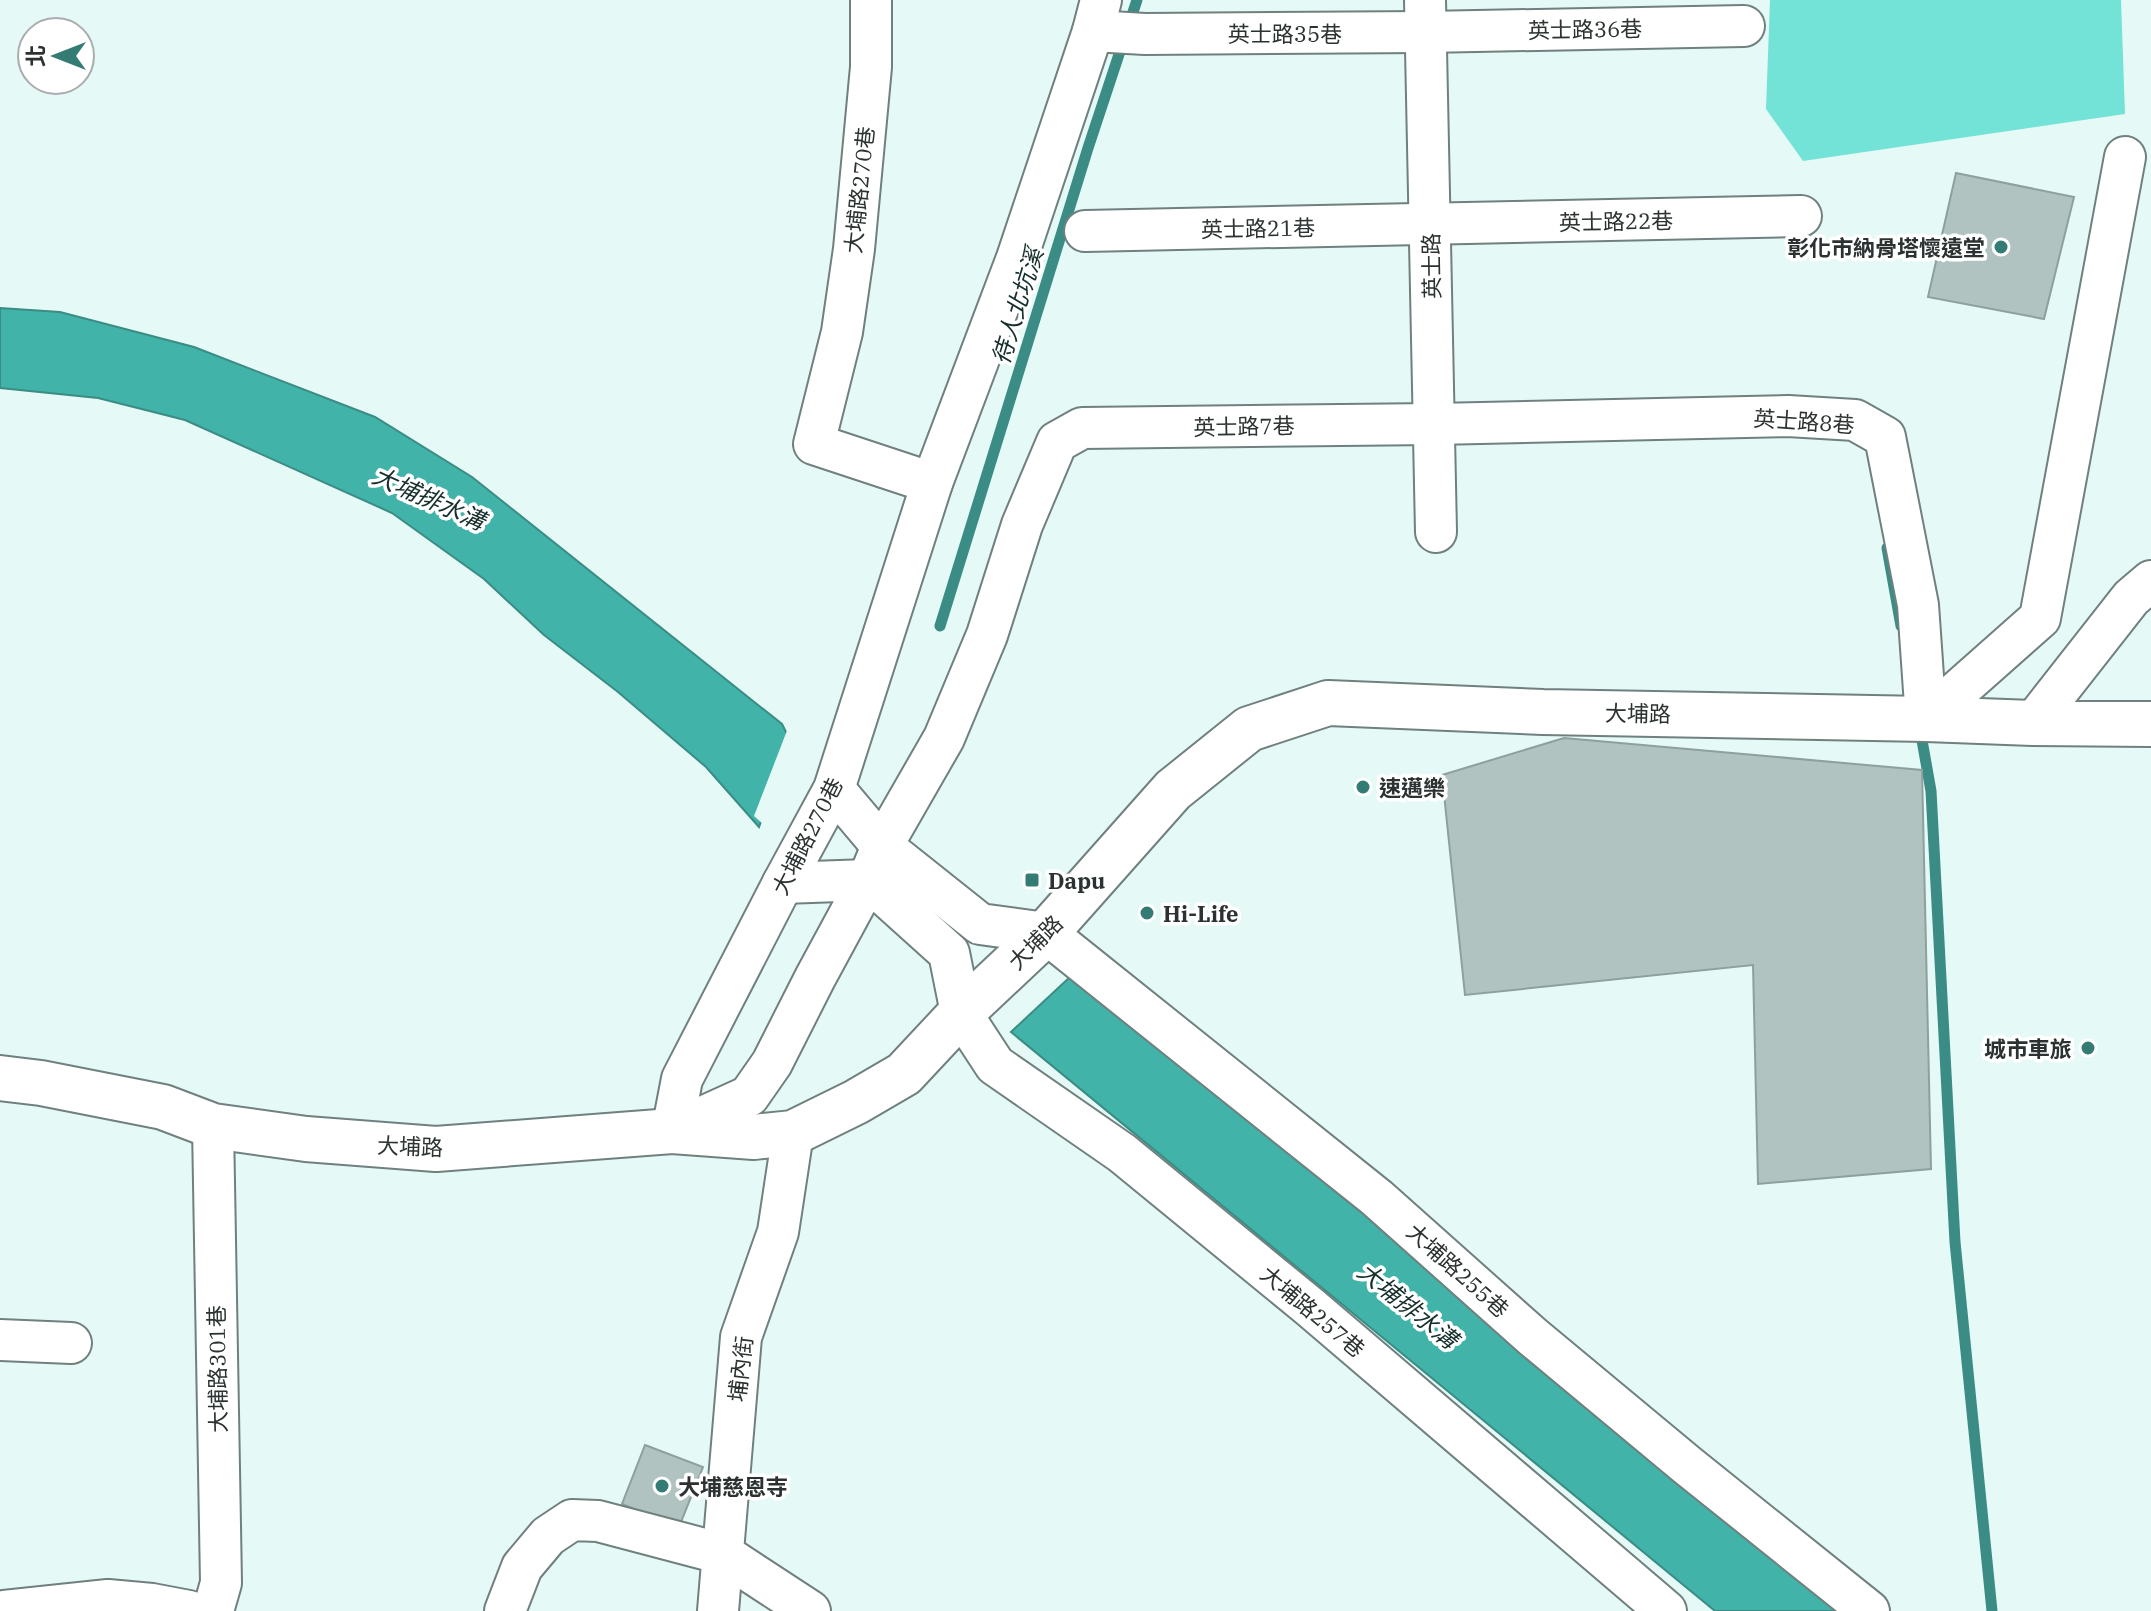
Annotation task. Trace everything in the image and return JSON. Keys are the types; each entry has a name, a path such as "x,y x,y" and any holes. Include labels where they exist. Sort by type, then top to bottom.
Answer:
{"main road":[{"name":"大埔路","path":"0,1078 163,1107 213,1126 306,1139 436,1149 672,1131 754,1137 793,1133 904,1074 961,1013 1046,933 1173,790 1249,729 1328,703 1543,712 2151,724"}],"street":[{"name":"大埔路270巷","path":"871,0 871,67 854,249 842,332 814,444 932,483"},
{"name":"大埔路270巷","path":"672,1131 682,1079 834,789 932,483 1017,258 1097,16"},
{"name":"英士路35巷","path":"1097,16 1145,34 1426,16"},
{"name":"英士路36巷","path":"1426,16 1744,26"},
{"name":"英士路","path":"1426,16 1436,532"},
{"path":"1926,719 2040,618 2125,157"},
{"name":"英士路22巷","path":"1430,225 1801,216"},
{"name":"英士路21巷","path":"1085,231 1430,225"},
{"name":"英士路8巷","path":"1435,424 1788,416 1855,420 1885,437 1918,605 1926,719"},
{"name":"英士路7巷","path":"875,863 944,738 987,635 1022,525 1057,442 1082,428 1435,424"},
{"path":"2033,723 2131,598 2151,581"},
{"path":"834,789 875,863 949,953 961,1013"},
{"path":"672,1131 749,1096 772,1063 875,863"},
{"path":"783,883 875,863 980,924 1046,933"},
{"name":"大埔路255巷","path":"1046,933 1377,1198 1533,1337 1869,1611"},
{"name":"大埔路257巷","path":"961,1013 995,1065 1122,1153 1310,1307 1666,1611"},
{"name":"大埔路301巷","path":"213,1126 221,1583 213,1611"},
{"name":"埔內街","path":"718,1611 741,1337 778,1232 793,1133"},
{"path":"0,1340 71,1343"},
{"path":"505,1611 522,1567 548,1536 572,1520 598,1521 723,1554 810,1611"},
{"path":"4,1611 108,1600 189,1611"}],"shaded area":[{"path":"1770,0 2121,0 2125,114 1803,161 1766,109"}],"water":[{"name":"大埔排水溝","path":"0,308 60,312 194,347 375,417 472,477 782,724 793,746 759,827 706,767 618,692 544,635 484,579 392,513 185,420 98,398 0,388"},
{"name":"大埔排水溝","path":"1072,975 1538,1354 1838,1611 1715,1611 1011,1032"}],"pier":[{"path":"788,728 797,747 764,825 754,816"}],"building":[{"name":"彰化市納骨塔懷遠堂","path":"1956,173 2074,197 2044,319 1928,297"},
{"path":"1564,738 1922,770 1931,1169 1758,1184 1753,965 1465,995 1442,775"},
{"name":"大埔慈恩寺","path":"645,1445 703,1467 679,1527 622,1504"}],"waterway":[{"name":"待人北坑溪","path":"940,626 1137,0"},
{"path":"1887,548 1901,626"},
{"path":"1920,729 1931,791 1955,1242 1992,1611"}],"place":[{"name":"彰化市納骨塔懷遠堂","path":"2001,247"},
{"name":"速邁樂","path":"1363,787"},
{"name":"Dapu","path":"1032,880"},
{"name":"Hi-Life","path":"1147,913"},
{"name":"城市車旅","path":"2088,1048"},
{"name":"大埔慈恩寺","path":"662,1486"}]}
